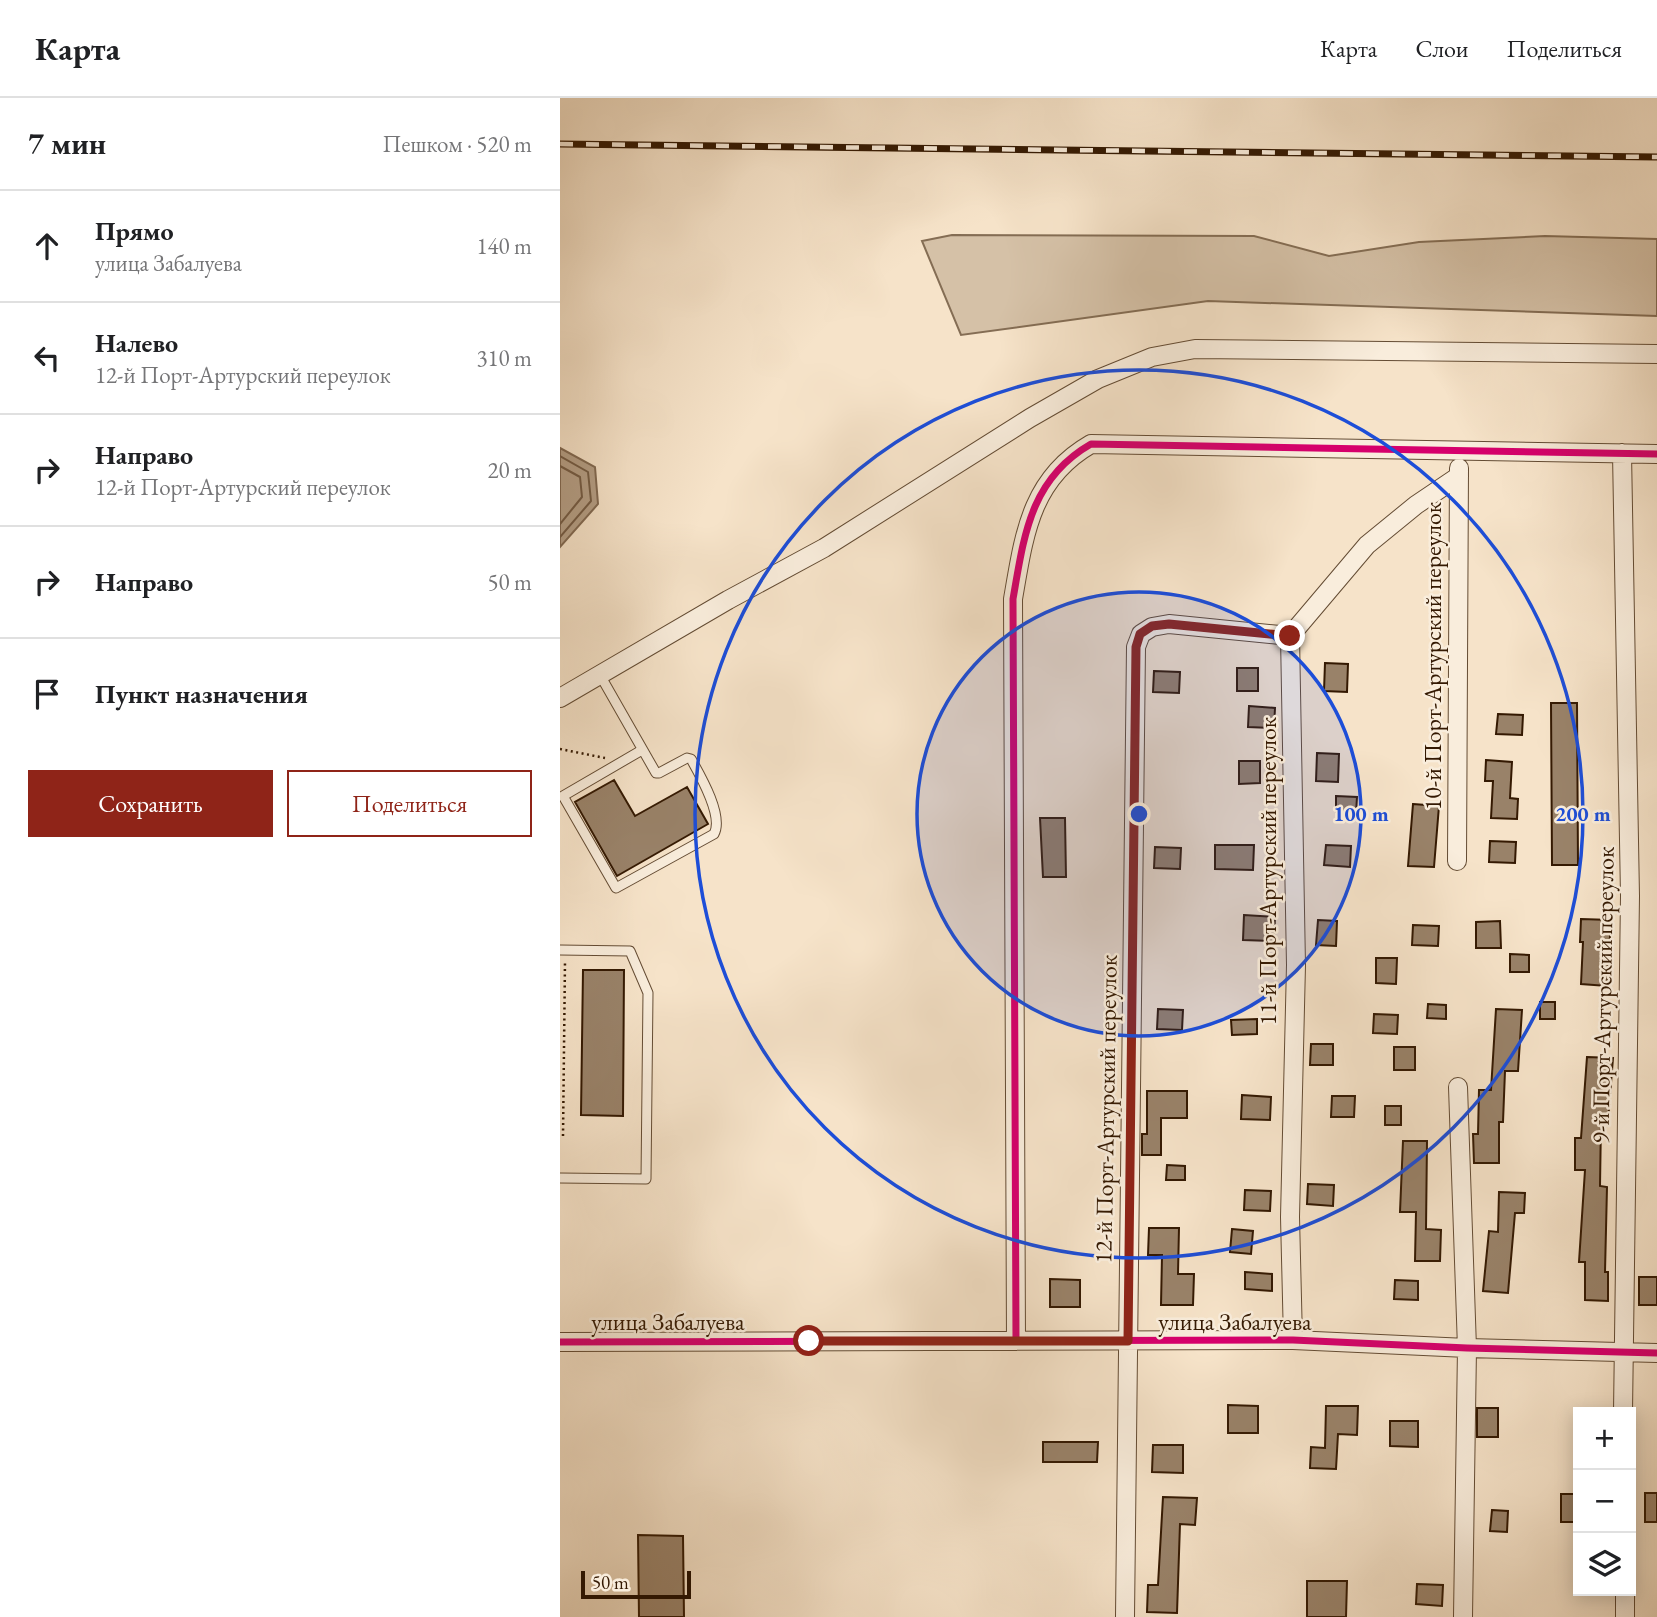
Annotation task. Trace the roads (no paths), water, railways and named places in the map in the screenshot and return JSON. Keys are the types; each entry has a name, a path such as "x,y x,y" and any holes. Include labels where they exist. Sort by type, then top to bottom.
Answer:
{"street":[{"path":"560,698 728,600 824,548 1030,418 1098,379 1152,357 1195,349 1657,354"},
{"path":"1016,1341 1013,599 1024,540 1035,505 1053,475 1070,456 1091,444 1657,454"},
{"name":"10-й Порт-Артурский переулок","path":"1457,861 1459,451"},
{"name":"9-й Порт-Артурский переулок","path":"1622,453 1630,895 1623,1407"},
{"path":"1290,636 1367,545 1416,505 1459,476"},
{"name":"12-й Порт-Артурский переулок","path":"1125,1617 1136,647 1140,634 1152,626 1169,624 1290,636"},
{"name":"11-й Порт-Артурский переулок","path":"1290,636 1296,965 1290,1217 1293,1340"},
{"path":"1458,1087 1466,1348 1463,1617"},
{"name":"улица Забалуева","path":"560,1342 1293,1340 1657,1353"},
{"path":"1625,1596 1625,1617"}],"lane":[{"path":"600,675 657,774 687,758 691,759 709,790 717,831 616,888 563,796 642,750"},
{"path":"560,1178 646,1179 648,993 630,951 562,950"}],"water":[{"path":"560,448 595,467 598,504 560,547"}],"railway":[{"path":"560,144 1657,157"}]}
